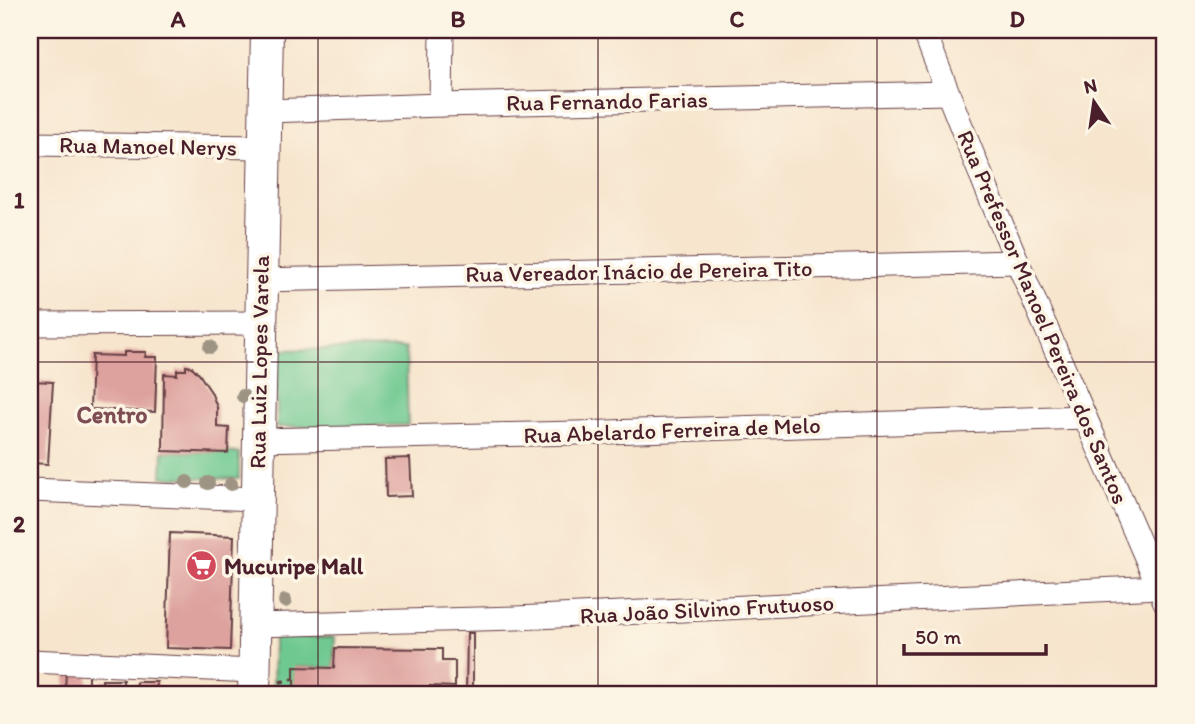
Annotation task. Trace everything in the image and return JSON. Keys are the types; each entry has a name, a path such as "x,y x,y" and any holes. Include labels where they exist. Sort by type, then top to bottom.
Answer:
{"main road":[{"name":"Rua Luiz Lopes Varela","path":"254,682 267,30"}],"street":[{"path":"441,105 442,30"},
{"name":"Rua Prefessor Manoel Pereira dos Santos","path":"924,30 1017,262 1162,595"},
{"name":"Rua Fernando Farias","path":"267,111 947,93"},
{"name":"Rua Manoel Nerys","path":"30,144 265,147"},
{"name":"Rua Vereador Inácio de Pereira Tito","path":"261,280 1017,262"},
{"path":"30,324 260,323"},
{"name":"Rua Abelardo Ferreira de Melo","path":"258,440 576,433 1085,416"},
{"path":"30,490 256,499"},
{"name":"Rua João Silvino Frutuoso","path":"256,625 1162,595"},
{"path":"30,661 254,682"}],"green space":[{"path":"406,348 408,425 277,427 277,350"},
{"path":"163,451 239,453 239,479 162,477"},
{"path":"274,637 335,637 334,668 295,667 294,694 273,694"}],"building":[{"path":"124,352 146,352 145,357 157,357 155,412 90,409 92,355 124,356"},
{"path":"186,366 192,367 199,374 211,392 217,407 217,427 229,428 228,453 163,451 164,374 177,375 177,370 186,370"},
{"path":"30,381 53,382 48,464 30,463"},
{"path":"410,458 412,496 386,497 385,459"},
{"name":"Mucuripe Mall","path":"170,533 234,536 230,650 166,648"},
{"path":"467,633 473,633 473,694 466,694"},
{"path":"335,648 442,649 442,661 455,661 455,687 430,686 430,694 294,694 294,667 334,668"},
{"path":"66,670 88,671 88,694 65,694"},
{"path":"102,680 123,680 123,694 102,694"},
{"path":"137,682 157,682 156,694 137,694"}],"place":[{"name":"Mucuripe Mall","path":"201,566"}],"district":[{"name":"Centro","path":"112,414"}]}
